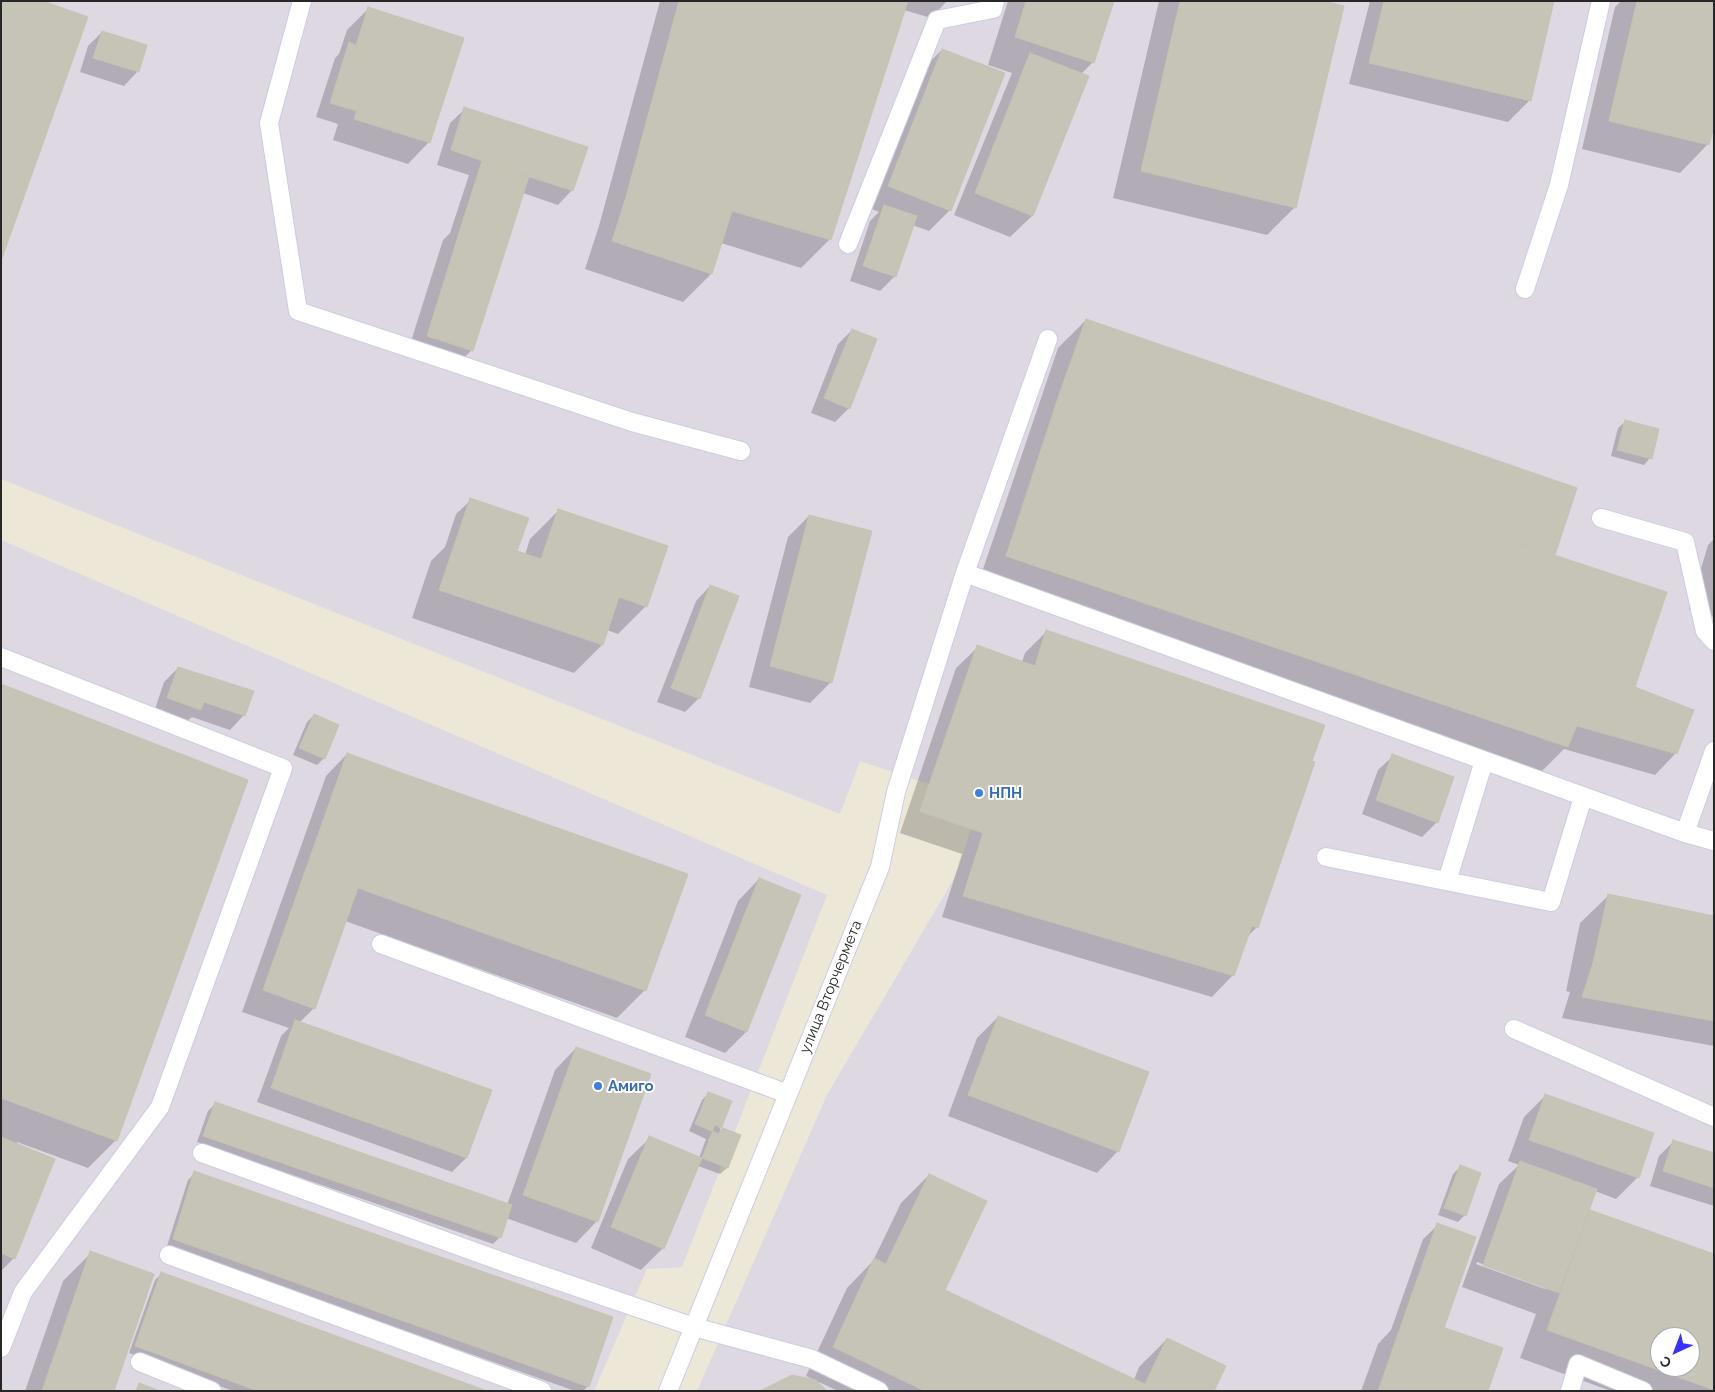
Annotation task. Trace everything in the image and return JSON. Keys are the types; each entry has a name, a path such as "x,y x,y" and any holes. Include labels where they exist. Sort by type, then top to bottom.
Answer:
{"lane":[{"path":"302,1 269,123 298,311 632,422 741,451"},
{"path":"848,244 937,20 993,9 995,1"},
{"path":"1525,289 1559,185 1601,1"},
{"name":"улица Вторчермета","path":"668,1391 880,867 896,792 965,573 1048,339"},
{"path":"1601,518 1685,542 1705,631 1714,641"},
{"path":"965,573 1583,797 1685,833 1714,841"},
{"path":"1,657 283,768 160,1107 23,1292 1,1348"},
{"path":"1685,833 1714,751"},
{"path":"1447,881 1484,761"},
{"path":"1326,857 1551,902 1583,797"},
{"path":"381,944 788,1094"},
{"path":"1514,1029 1714,1117"},
{"path":"202,1153 506,1263 694,1326 812,1358 879,1391"},
{"path":"169,1255 542,1391"},
{"path":"140,1362 212,1391"},
{"path":"1570,1391 1578,1364 1643,1391"}],"shaded area":[{"path":"1,1 1714,1 1714,1391 697,1391 827,1095 956,875 980,801 860,761 840,814 1,479"},
{"path":"1,540 827,895 682,1267 647,1269 594,1391 1,1391"}],"building":[{"path":"1,1 43,1 88,17 1,261"},
{"path":"679,1 908,1 831,240 732,211 712,274 612,241 626,197"},
{"path":"1026,1 1114,1 1094,63 1015,37"},
{"path":"1180,1 1324,1 1344,6 1296,208 1141,171"},
{"path":"1384,1 1461,1 1442,80 1369,63"},
{"path":"1461,1 1554,1 1531,101 1442,80"},
{"path":"1637,1 1714,1 1714,127 1709,145 1609,121"},
{"path":"368,7 464,38 430,143 354,119 372,61 353,55"},
{"path":"102,31 147,45 139,72 93,58"},
{"path":"349,42 356,45 353,55 372,61 357,111 330,103"},
{"path":"942,49 1005,73 951,211 888,186"},
{"path":"1030,53 1089,76 1033,216 975,193"},
{"path":"464,107 523,126 509,170 451,150"},
{"path":"523,126 588,147 573,191 509,170"},
{"path":"482,161 529,176 511,233 464,217"},
{"path":"884,205 917,216 896,277 863,266"},
{"path":"464,217 511,233 473,351 427,336"},
{"path":"1086,319 1577,488 1555,555 1060,392"},
{"path":"852,329 877,339 850,409 824,398"},
{"path":"1060,392 1636,582 1568,747 1006,556"},
{"path":"1625,420 1659,429 1652,459 1617,450"},
{"path":"470,498 529,518 517,551 459,531"},
{"path":"558,509 668,546 647,607 619,597 603,645 439,590 459,531 541,559"},
{"path":"809,515 872,531 832,683 770,666"},
{"path":"1636,582 1667,592 1635,687 1694,710 1677,754 1577,726"},
{"path":"710,585 739,596 700,699 671,688"},
{"path":"1046,630 1325,725 1312,761 1315,762 1258,928 1252,926 1234,976 963,896 983,833 920,811 977,645 1035,666"},
{"path":"178,667 254,691 245,716 204,702 201,710 167,698"},
{"path":"1,684 248,780 117,1141 1,1098"},
{"path":"314,714 339,725 325,759 299,748"},
{"path":"347,753 399,772 315,1009 263,990"},
{"path":"1392,754 1454,777 1438,823 1376,800"},
{"path":"399,772 688,874 646,991 358,888"},
{"path":"759,878 801,895 747,1032 705,1015"},
{"path":"1608,894 1714,916 1714,989 1593,963"},
{"path":"1593,963 1714,989 1714,1021 1582,997"},
{"path":"998,1016 1149,1072 1119,1152 968,1095"},
{"path":"295,1020 492,1090 467,1158 271,1088"},
{"path":"576,1047 651,1074 598,1222 523,1195"},
{"path":"708,1092 732,1101 719,1134 695,1124"},
{"path":"1545,1094 1654,1133 1639,1178 1529,1140"},
{"path":"215,1102 512,1205 501,1238 203,1136"},
{"path":"715,1125 741,1135 728,1168 702,1158"},
{"path":"649,1136 702,1158 664,1249 611,1227"},
{"path":"1,1137 55,1159 15,1259 1,1253"},
{"path":"1673,1140 1714,1153 1714,1188 1663,1171"},
{"path":"1520,1161 1597,1189 1559,1293 1483,1265"},
{"path":"1460,1165 1481,1173 1466,1216 1444,1208"},
{"path":"194,1171 613,1317 589,1387 173,1239"},
{"path":"929,1174 987,1201 945,1290 1145,1384 1167,1338 1226,1366 1214,1391 925,1391 833,1347 874,1258 886,1264"},
{"path":"1590,1210 1714,1254 1714,1390 1678,1377 1700,1377 1700,1327 1650,1327 1650,1367 1547,1330"},
{"path":"1437,1223 1476,1237 1444,1328 1405,1314"},
{"path":"90,1251 154,1274 114,1391 42,1391"},
{"path":"161,1272 487,1391 258,1391 135,1346"},
{"path":"1405,1314 1503,1348 1488,1391 1378,1391"},
{"path":"792,1375 816,1380 827,1391 760,1391"},
{"path":"139,1383 160,1391 136,1391"}],"place":[{"name":"НПН","path":"979,793"},
{"name":"Амиго","path":"598,1086"}]}
